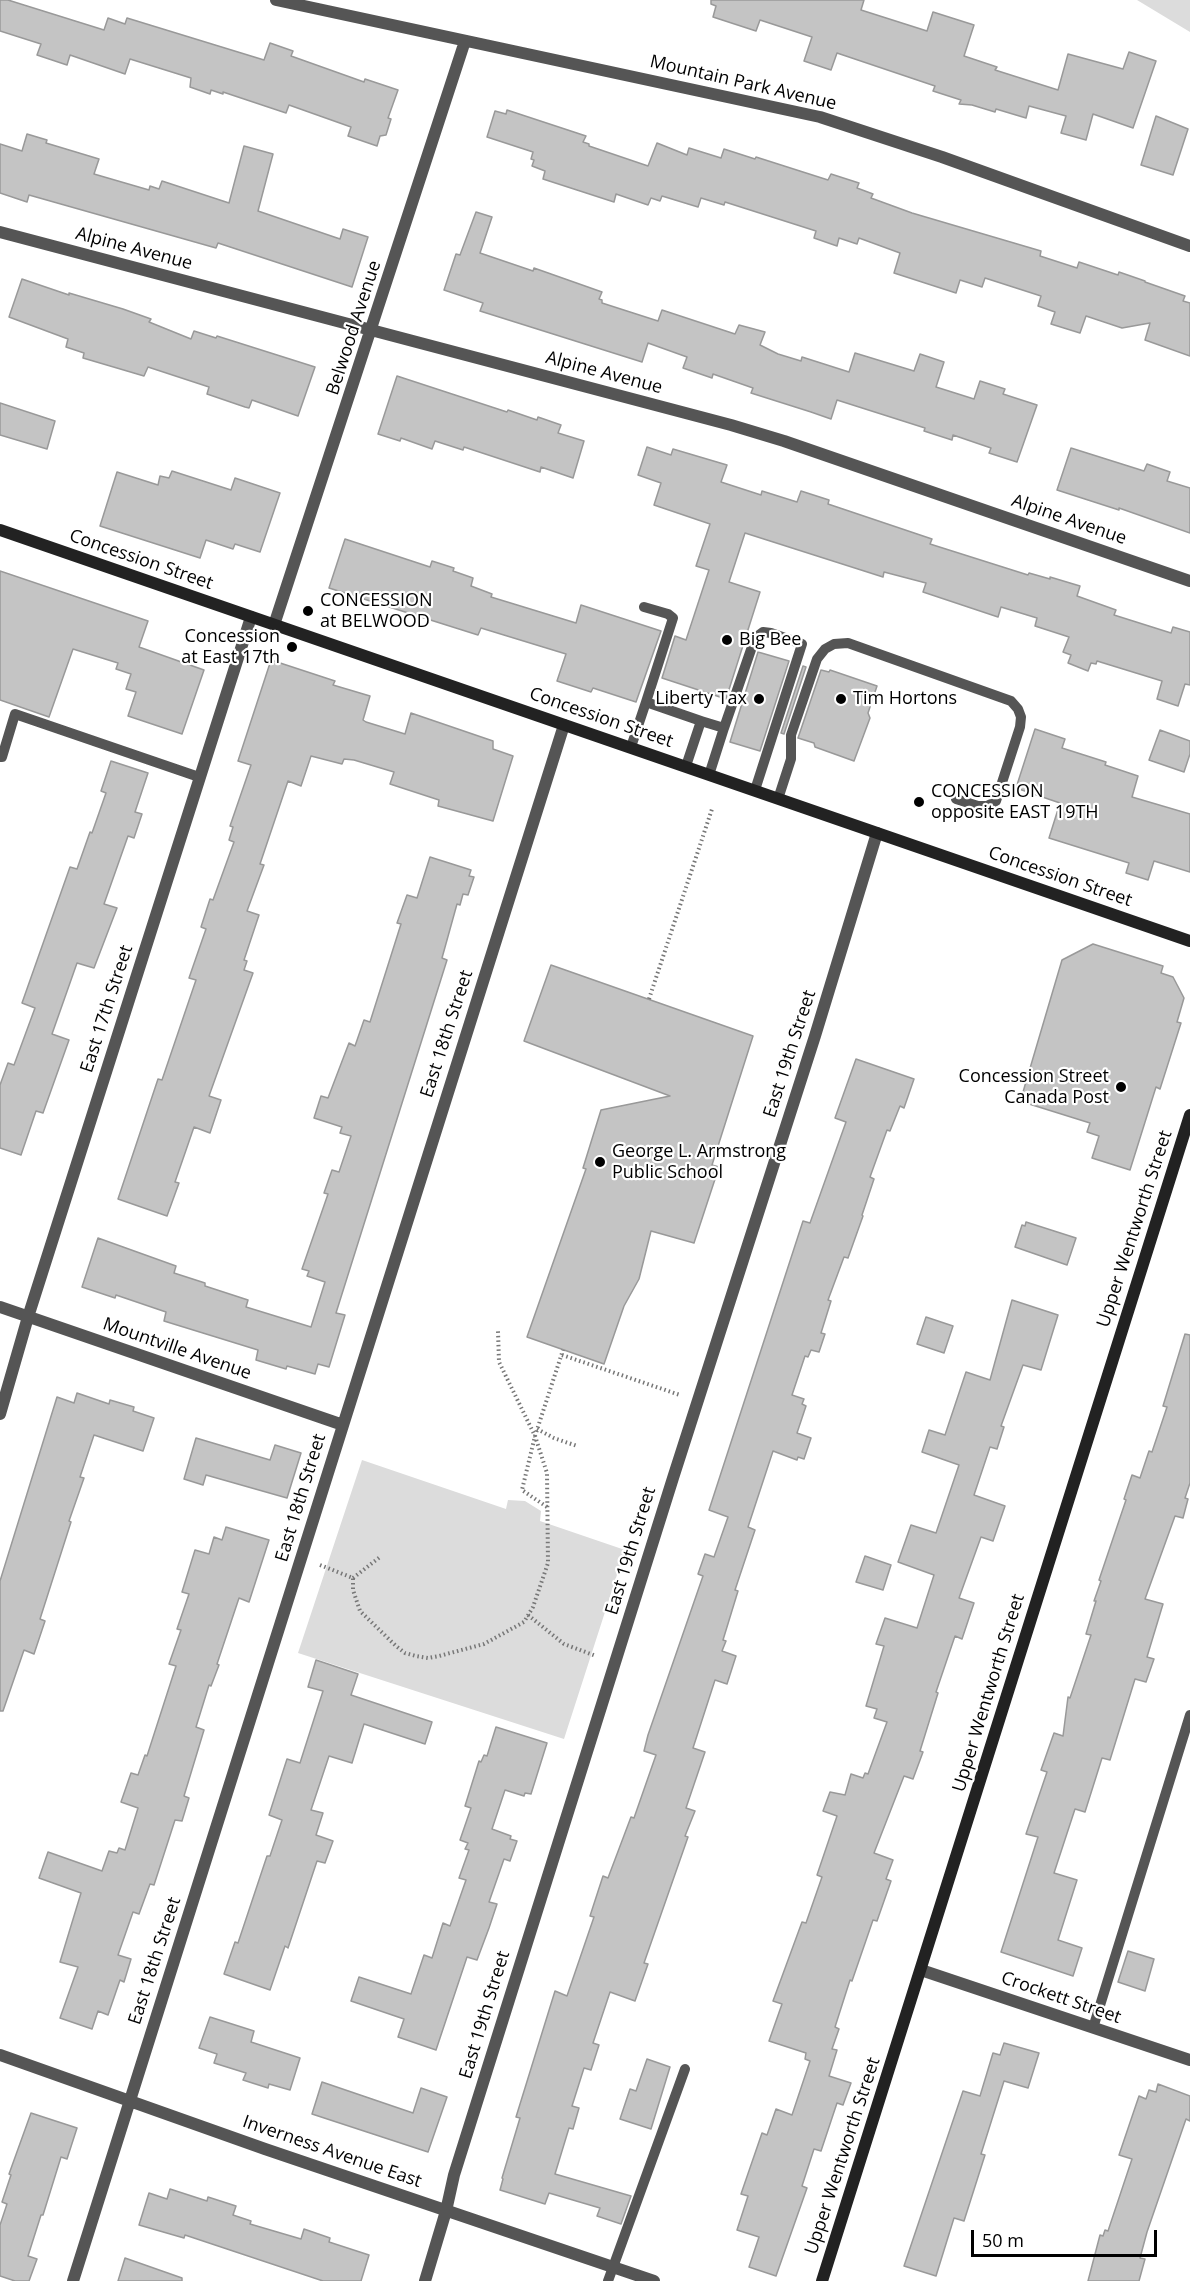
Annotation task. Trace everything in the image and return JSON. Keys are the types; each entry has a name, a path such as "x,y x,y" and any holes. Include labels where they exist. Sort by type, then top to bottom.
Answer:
{"main road":[{"name":"Concession Street","path":"0,530 1190,941"},
{"name":"Upper Wentworth Street","path":"822,2281 1190,1115"}],"street":[{"name":"Mountain Park Avenue","path":"276,0 820,117 942,157 1190,246"},
{"name":"Belwood Avenue","path":"274,625 465,41"},
{"name":"Alpine Avenue","path":"0,232 774,438 1190,581"},
{"name":"East 17th Street","path":"0,1414 28,1317 251,617"},
{"name":"East 18th Street","path":"73,2281 564,725"},
{"name":"East 19th Street","path":"424,2281 446,2211 454,2175 676,1466 815,1036 877,833"},
{"name":"Mountville Avenue","path":"0,1307 342,1425"},
{"name":"Crockett Street","path":"921,1970 1190,2060"},
{"name":"Inverness Avenue East","path":"0,2055 654,2281"}],"lane":[{"path":"631,747 673,618 644,606"},
{"path":"709,775 755,638 764,632 771,633 802,644 755,790"},
{"path":"778,799 791,759 791,735 818,659 825,649 834,644 848,643 1011,701 1018,709 1021,717 1020,727 996,801 987,806 978,806 956,799"},
{"path":"646,702 724,728"},
{"path":"0,756 2,757 15,714 199,777"},
{"path":"686,766 701,721"},
{"path":"1093,2028 1190,1715"},
{"path":"608,2281 685,2069"}],"path":[{"path":"649,999 711,809"},
{"path":"353,1578 353,1590 360,1611 405,1653 428,1658 484,1644 524,1622 533,1607 548,1563 547,1473 535,1436 499,1362 498,1331"},
{"path":"548,1508 522,1490 537,1429 562,1352 680,1395"},
{"path":"537,1429 578,1446"},
{"path":"353,1578 380,1557"},
{"path":"320,1565 353,1578"},
{"path":"528,1615 564,1644 596,1656"}],"shaded area":[{"path":"1137,0 1190,0 1190,32"},
{"path":"362,1460 506,1509 508,1500 525,1501 541,1511 540,1521 625,1550 564,1739 298,1653"}],"building":[{"path":"0,0 8,0 104,30 108,18 125,24 127,18 264,60 270,43 293,51 291,56 364,82 365,79 398,90 388,118 391,119 386,135 380,136 377,146 348,136 351,127 289,105 286,113 223,92 223,94 211,90 210,94 190,87 191,78 130,59 125,74 70,55 67,65 37,55 41,44 0,31"},
{"path":"711,0 864,0 861,10 927,31 933,12 974,25 964,56 997,67 995,70 1058,90 1068,54 1123,69 1129,52 1156,61 1133,128 1093,114 1086,140 1061,133 1066,116 1029,106 1026,118 996,109 995,112 972,105 959,104 961,100 933,91 935,86 837,53 831,70 804,61 812,37 760,20 756,31 713,17 716,6 711,4"},
{"path":"507,110 586,136 583,142 589,146 648,166 657,143 687,155 689,148 721,158 724,149 828,180 831,174 859,183 857,188 873,194 871,198 912,213 1041,251 1040,256 1077,268 1079,262 1145,281 1185,296 1183,301 1190,303 1190,356 1145,340 1150,323 1122,328 1086,316 1080,333 1051,324 1055,312 1038,306 1041,296 985,278 982,287 960,280 956,293 894,273 900,253 859,238 857,244 839,238 837,246 814,238 816,231 725,202 724,205 701,198 698,207 662,196 660,201 651,198 648,205 616,194 614,202 543,179 545,171 532,166 533,152 487,137 495,111 506,114"},
{"path":"1156,116 1188,129 1173,175 1141,165"},
{"path":"27,134 47,140 46,143 99,159 94,174 149,190 150,186 159,189 162,181 229,203 244,146 273,154 258,211 340,239 343,229 368,237 352,287 218,243 216,248 29,195 27,202 0,193 0,144 22,151"},
{"path":"476,212 492,217 480,253 533,271 534,268 602,292 599,299 602,303 658,321 662,310 735,334 739,325 765,332 760,345 778,354 801,361 802,357 849,372 855,353 914,371 920,354 944,362 936,387 974,399 980,381 1005,389 1003,394 1037,405 1017,462 989,453 991,448 953,435 952,440 924,431 925,428 837,400 831,419 751,393 753,388 713,374 712,378 683,368 687,357 648,343 642,362 480,311 483,303 444,290 456,254 460,255"},
{"path":"22,279 69,295 69,293 123,309 151,319 149,322 191,339 194,331 216,338 217,336 315,367 298,416 252,400 249,408 245,407 207,394 209,387 148,367 144,376 83,358 84,353 66,347 68,339 9,317"},
{"path":"397,376 507,412 508,410 537,420 538,417 561,425 558,433 584,441 573,478 541,467 540,472 464,447 463,450 435,441 432,449 401,438 400,441 378,434"},
{"path":"0,403 55,421 47,449 0,435"},
{"path":"647,447 671,455 673,449 727,465 721,482 761,495 762,491 797,502 801,491 829,500 828,504 932,539 930,544 1028,575 1029,573 1050,579 1050,577 1080,586 1077,596 1116,610 1114,615 1171,633 1173,627 1190,632 1190,685 1185,684 1178,706 1157,699 1162,681 1097,661 1096,664 1091,663 1088,671 1068,663 1071,655 1063,652 1069,637 1035,626 1037,618 1001,607 998,617 923,592 926,583 884,572 883,577 745,533 729,582 760,592 726,699 662,678 675,636 686,640 709,570 696,566 710,524 654,505 661,483 638,475"},
{"path":"1071,448 1144,471 1147,464 1170,472 1167,481 1190,488 1190,533 1119,508 1119,510 1057,490"},
{"path":"172,471 231,490 235,478 280,493 260,552 235,544 233,549 206,540 200,558 100,526 117,472 158,485 160,476 169,478"},
{"path":"345,539 430,567 432,561 454,568 453,571 473,578 471,586 492,594 491,597 576,623 581,605 661,631 636,702 593,688 591,692 557,681 566,654 481,628 478,635 329,588"},
{"path":"0,571 148,621 139,647 204,670 182,734 128,716 136,692 126,689 131,674 116,669 118,663 73,649 49,717 0,700"},
{"path":"758,652 789,661 760,751 730,742"},
{"path":"271,660 335,681 333,685 370,696 363,720 366,722 405,734 411,713 493,741 493,749 513,756 493,821 438,806 439,800 390,784 394,772 354,760 344,759 342,764 311,756 301,786 288,781 260,864 264,865 247,911 259,915 244,960 247,961 244,970 253,973 209,1096 221,1100 210,1133 194,1127 175,1182 179,1183 167,1216 118,1199 158,1079 162,1080 196,980 189,978 206,929 201,927 234,842 229,840 233,827 230,826 251,765 238,761"},
{"path":"803,666 806,667 784,734 781,733"},
{"name":"Tim Hortons","path":"821,670 829,672 830,670 877,686 868,713 870,718 854,761 815,747 814,743 798,738"},
{"path":"1035,729 1065,739 1062,748 1106,762 1105,765 1138,776 1132,797 1190,814 1190,872 1154,861 1148,880 1126,873 1129,863 1049,838 1060,803 1016,788"},
{"path":"1160,730 1190,741 1190,754 1184,772 1149,760"},
{"path":"111,761 148,773 135,812 142,814 134,838 128,836 104,904 117,908 94,968 77,963 52,1034 69,1040 43,1113 36,1111 21,1155 0,1148 0,1085 8,1063 14,1065 35,1008 22,1003 70,867 77,869 90,832 92,833 106,793 101,791"},
{"path":"430,857 471,870 469,876 474,877 468,895 463,894 460,905 457,904 442,958 447,960 336,1313 345,1315 329,1367 318,1364 315,1374 287,1366 286,1369 256,1360 258,1350 164,1321 166,1312 116,1295 115,1298 82,1287 98,1238 176,1266 174,1273 248,1300 246,1307 311,1327 325,1282 307,1276 309,1271 302,1269 328,1194 324,1193 332,1170 339,1172 351,1136 340,1133 342,1127 314,1118 321,1096 328,1098 349,1043 355,1046 364,1020 370,1022 401,924 397,923 407,895 417,898"},
{"path":"1093,944 1163,966 1161,973 1173,977 1184,998 1177,1022 1181,1023 1160,1089 1156,1087 1130,1170 1092,1158 1099,1136 1087,1132 1090,1123 1026,1103 1023,1092 1062,960"},
{"path":"551,965 753,1036 712,1165 719,1167 694,1243 651,1231 639,1279 624,1306 604,1364 527,1337 586,1169 583,1168 601,1110 670,1096 524,1041"},
{"path":"856,1059 914,1079 904,1108 900,1106 890,1131 887,1130 870,1177 874,1179 863,1216 848,1258 844,1257 828,1300 831,1301 821,1333 825,1334 819,1352 811,1350 808,1357 805,1356 792,1395 804,1399 802,1404 806,1406 797,1433 811,1438 804,1459 798,1457 797,1460 773,1451 748,1527 755,1530 735,1590 738,1591 723,1640 726,1641 722,1651 736,1656 727,1684 715,1680 693,1748 705,1752 686,1808 695,1811 644,1963 648,1964 635,2001 610,1992 593,2043 599,2045 591,2070 584,2068 572,2106 579,2108 573,2129 569,2128 555,2174 631,2196 621,2224 597,2216 600,2208 549,2193 545,2204 500,2190 502,2178 520,2118 516,2117 555,1991 567,1996 594,1917 590,1916 603,1876 608,1878 631,1817 634,1818 656,1755 644,1751 648,1735 703,1576 698,1574 705,1554 714,1557 728,1517 709,1510 803,1221 810,1223 846,1122 835,1118"},
{"path":"1026,1222 1076,1238 1067,1265 1015,1247 1022,1225 1025,1226"},
{"path":"1012,1300 1058,1315 1041,1370 1023,1365 1001,1426 1004,1427 997,1449 990,1447 974,1495 1005,1506 993,1541 981,1537 959,1598 974,1603 962,1639 955,1636 936,1692 938,1693 920,1751 923,1752 913,1779 904,1776 874,1853 893,1860 886,1879 891,1881 877,1921 873,1920 835,2027 839,2029 832,2049 837,2050 829,2076 851,2083 843,2105 837,2103 821,2151 814,2149 802,2186 807,2188 776,2276 749,2267 759,2237 737,2230 748,2196 741,2194 762,2133 767,2135 776,2109 792,2115 810,2061 805,2059 806,2053 769,2041 782,2004 773,2001 802,1922 806,1923 822,1877 817,1875 837,1816 823,1811 830,1792 845,1795 851,1774 863,1778 865,1773 868,1774 887,1722 874,1718 877,1709 866,1706 884,1646 876,1644 885,1618 917,1628 934,1575 898,1562 911,1525 936,1533 959,1465 922,1452 929,1430 945,1435 966,1372 990,1380"},
{"path":"926,1317 953,1326 944,1353 917,1344"},
{"path":"1185,1334 1190,1335 1190,1483 1185,1498 1188,1499 1183,1518 1175,1516 1145,1599 1163,1604 1147,1657 1154,1659 1146,1682 1135,1679 1110,1760 1102,1758 1085,1812 1075,1809 1054,1873 1077,1880 1058,1940 1082,1948 1073,1976 1001,1952 1038,1837 1026,1834 1047,1772 1041,1770 1054,1733 1063,1736 1068,1697 1070,1698 1091,1635 1086,1634 1101,1581 1099,1580 1132,1475 1140,1478 1149,1451 1152,1452 1167,1407 1163,1406"},
{"path":"77,1393 109,1404 110,1400 134,1407 133,1411 154,1418 143,1451 94,1435 80,1477 84,1478 40,1619 45,1621 34,1654 24,1650 3,1711 0,1711 0,1581 57,1397 74,1403"},
{"path":"196,1438 270,1460 275,1445 301,1453 287,1498 206,1475 203,1485 184,1479"},
{"path":"226,1527 269,1540 249,1602 239,1598 217,1664 219,1665 211,1686 209,1685 196,1727 204,1730 184,1796 189,1798 182,1821 175,1820 154,1885 150,1884 139,1914 133,1912 118,1955 131,1959 124,1982 120,1980 108,2015 98,2011 92,2029 60,2018 78,1967 60,1962 81,1893 39,1878 48,1852 102,1871 109,1851 117,1853 119,1848 125,1850 138,1808 121,1802 131,1773 138,1775 145,1755 147,1756 176,1666 169,1664 181,1630 177,1629 189,1594 182,1592 195,1550 209,1554 214,1537 222,1540"},
{"path":"865,1556 891,1565 883,1590 856,1582"},
{"path":"316,1660 358,1674 351,1695 432,1722 425,1744 364,1724 352,1763 329,1756 311,1810 323,1813 316,1835 333,1841 325,1863 317,1861 288,1948 285,1946 270,1990 224,1974 235,1942 238,1943 267,1856 270,1856 282,1820 269,1815 287,1759 300,1763 323,1691 308,1687"},
{"path":"496,1727 547,1743 531,1794 525,1793 524,1796 505,1790 492,1829 511,1836 510,1839 517,1841 510,1861 504,1859 489,1902 497,1904 477,1960 467,1957 436,2050 398,2037 404,2019 351,2001 359,1977 411,1994 424,1955 432,1958 443,1923 450,1926 466,1880 459,1878 469,1850 465,1849 468,1843 460,1840 471,1808 465,1806 479,1761 481,1762 484,1755 487,1756"},
{"path":"1128,1951 1154,1959 1145,1991 1118,1982"},
{"path":"210,2017 254,2031 251,2042 300,2058 290,2090 269,2084 268,2088 243,2080 246,2073 214,2063 217,2054 199,2048"},
{"path":"1004,2043 1039,2053 1028,2088 1004,2081 981,2154 985,2155 964,2221 954,2218 936,2276 904,2266 963,2091 980,2096 993,2053 1000,2055"},
{"path":"647,2059 670,2067 651,2129 620,2119 630,2089 636,2091"},
{"path":"322,2082 413,2113 421,2088 447,2097 428,2152 312,2114"},
{"path":"1158,2084 1190,2096 1190,2121 1186,2119 1147,2232 1140,2258 1145,2259 1139,2281 1088,2281 1100,2235 1103,2236 1105,2230 1108,2231 1132,2159 1119,2155 1139,2096 1146,2099 1149,2090 1156,2092"},
{"path":"31,2113 77,2128 67,2159 61,2157 28,2256 37,2259 29,2281 15,2281 0,2276 0,2225 7,2204 2,2202 11,2175 9,2174"},
{"path":"170,2189 207,2201 208,2197 236,2206 233,2215 251,2221 250,2224 301,2239 304,2229 330,2238 329,2242 369,2255 361,2281 323,2281 185,2235 184,2238 139,2225 149,2193 167,2199"},
{"path":"125,2258 182,2278 182,2281 118,2281"}],"place":[{"name":"CONCESSION at BELWOOD","path":"308,611"},
{"name":"Big Bee","path":"727,640"},
{"name":"Concession at East 17th","path":"292,647"},
{"name":"Liberty Tax","path":"759,699"},
{"name":"Tim Hortons","path":"841,699"},
{"name":"CONCESSION opposite EAST 19TH","path":"919,802"},
{"name":"Concession Street Canada Post","path":"1121,1087"},
{"name":"George L. Armstrong Public School","path":"600,1162"}]}
